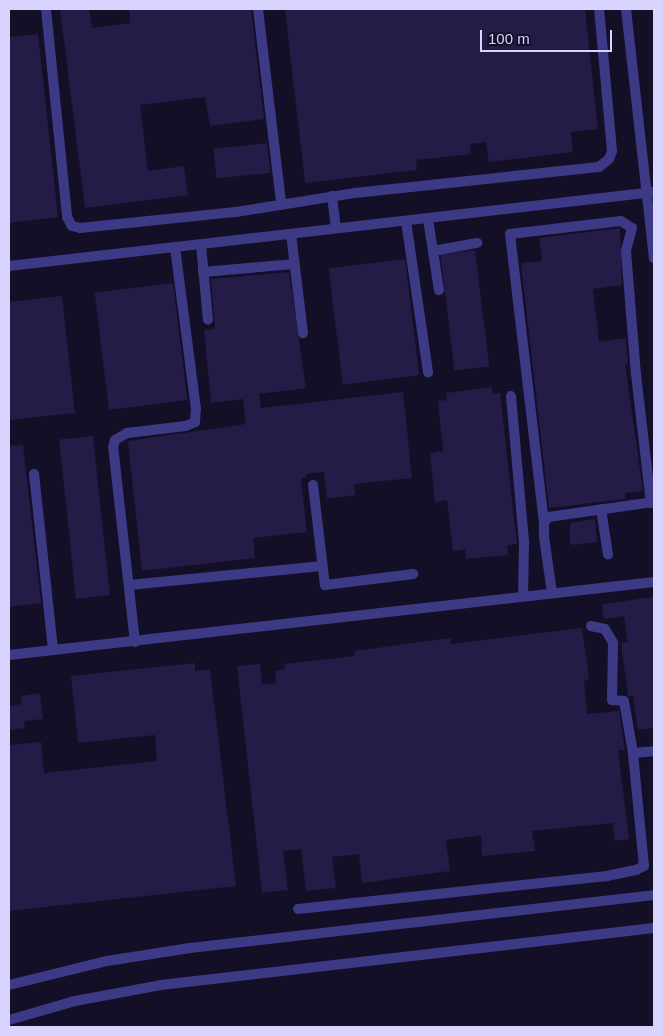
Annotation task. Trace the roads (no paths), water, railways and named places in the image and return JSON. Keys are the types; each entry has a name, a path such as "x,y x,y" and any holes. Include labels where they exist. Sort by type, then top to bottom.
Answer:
{"street":[{"path":"46,9 60,164 67,217 72,226 80,228 178,218 332,196 592,169 606,164 612,151 599,9"},
{"path":"258,9 281,204"},
{"path":"626,9 650,192 654,258"},
{"path":"9,266 650,192"},
{"path":"332,196 336,228"},
{"path":"428,219 439,290"},
{"path":"406,221 428,372"},
{"path":"544,523 548,517 653,503 636,374 627,261 632,228 621,221 510,234 552,593"},
{"path":"291,234 303,333"},
{"path":"433,251 477,243"},
{"path":"201,245 208,320"},
{"path":"135,642 113,447 115,440 127,433 186,426 195,422 197,417 175,247"},
{"path":"203,272 295,264"},
{"path":"510,396 524,542 523,597"},
{"path":"34,474 53,650"},
{"path":"312,485 322,580 331,586 413,574"},
{"path":"601,509 608,554"},
{"path":"129,585 322,566"},
{"path":"9,655 654,582"},
{"path":"298,909 607,876 636,870 644,866 633,753 624,702 612,700 613,643 605,629 591,626"},
{"path":"633,753 654,751"},
{"path":"9,985 107,961 190,948 654,895"},
{"path":"9,1020 75,1001 161,985 654,928"}]}
